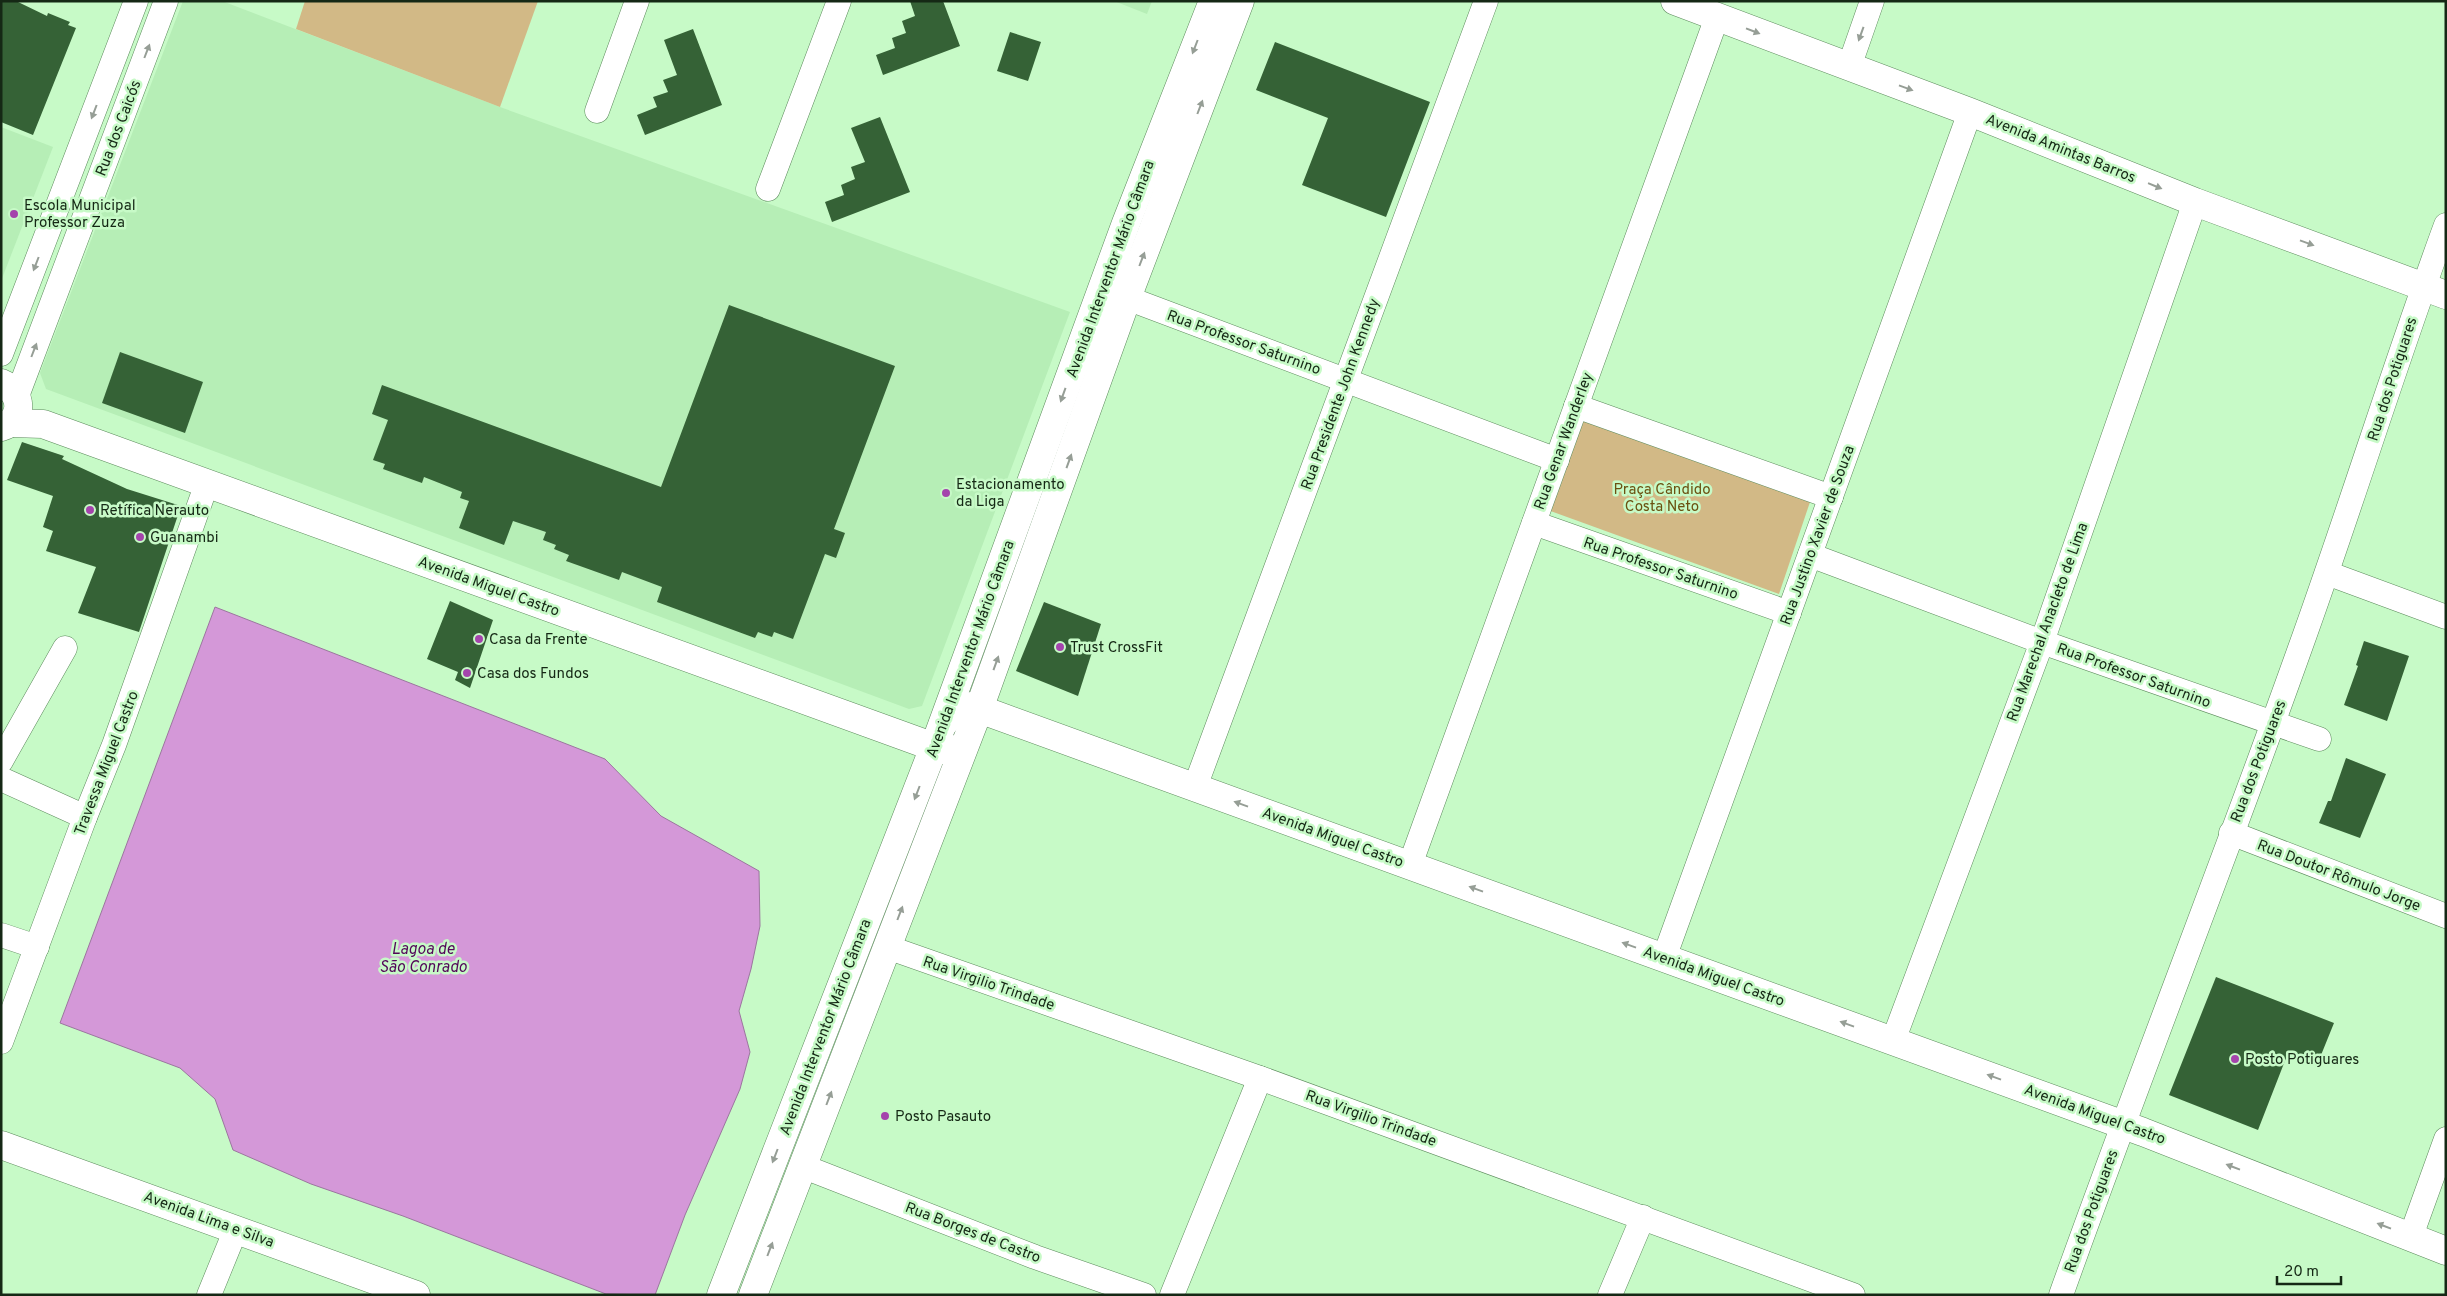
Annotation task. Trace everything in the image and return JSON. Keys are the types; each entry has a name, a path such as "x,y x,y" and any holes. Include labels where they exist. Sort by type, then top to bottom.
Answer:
{"main road":[{"name":"Avenida Interventor Mário Câmara","path":"721,1295 939,735 1126,223 1212,1"},
{"name":"Avenida Interventor Mário Câmara","path":"753,1295 979,709 1127,298 1240,1"},
{"name":"Avenida Amintas Barros","path":"1675,1 1970,112 2195,202 2434,291"},
{"name":"Avenida Miguel Castro","path":"8,413 939,735"},
{"path":"965,744 950,750 939,735 954,711 963,706 979,709"},
{"name":"Avenida Miguel Castro","path":"979,709 2122,1124 2446,1251"},
{"name":"Avenida Lima e Silva","path":"1,1145 416,1295"}],"street":[{"name":"Rua dos Caicós","path":"1,354 136,1"},
{"name":"Rua dos Caicós","path":"8,413 166,1"},
{"path":"597,111 638,1"},
{"path":"768,189 838,1"},
{"name":"Rua Presidente John Kennedy","path":"1195,787 1486,1"},
{"path":"1849,67 1872,1"},
{"name":"Rua Genar Wanderley","path":"1410,866 1717,17"},
{"path":"107,78 134,86"},
{"name":"Rua Justino Xavier de Souza","path":"1664,958 1970,112"},
{"name":"Rua Marechal Anacleto de Lima","path":"1893,1041 2042,642 2195,202"},
{"name":"Rua dos Potiguares","path":"2061,1295 2122,1124 2434,291 2446,224"},
{"name":"Rua Professor Saturnino","path":"1127,298 1557,460"},
{"path":"1576,406 1831,497"},
{"name":"Travessa Miguel Castro","path":"1,1042 85,817 114,745 206,483"},
{"name":"Rua Professor Saturnino","path":"1534,523 1789,613"},
{"name":"Rua Professor Saturnino","path":"1810,555 2042,642 2273,725 2319,739"},
{"path":"2327,573 2446,617"},
{"path":"1,761 65,648"},
{"path":"1,779 85,817"},
{"name":"Rua Doutor Rômulo Jorge","path":"2231,833 2446,916"},
{"path":"1,935 37,947"},
{"name":"Rua Virgilio Trindade","path":"887,947 1260,1078 1853,1295"},
{"path":"1172,1295 1260,1078"},
{"path":"2411,1236 2446,1139"},
{"name":"Rua Borges de Castro","path":"802,1166 1036,1257 1144,1295"},
{"path":"1610,1295 1643,1217"},
{"path":"209,1295 236,1229"}],"shaded area":[{"path":"183,1 222,1 500,107 1070,312 922,706 909,709 46,389 40,373"},
{"path":"1114,1 1152,1 1147,14"},
{"name":"Escola Municipal Professor Zuza","path":"1,127 53,147 1,281"}],"green space":[{"path":"305,1 538,1 500,107 296,29"},
{"name":"Praça Cândido Costa Neto","path":"1579,416 1811,499 1779,594 1545,509"}],"water":[{"name":"Lagoa de São Conrado","path":"215,607 605,759 661,816 759,871 760,926 751,969 739,1011 750,1052 740,1089 685,1215 655,1295 606,1294 403,1216 311,1184 233,1150 215,1099 180,1068 60,1023"}],"building":[{"path":"1,1 16,1 47,16 48,13 70,22 68,25 76,28 33,135 1,122"},
{"path":"910,1 943,1 960,46 883,75 876,55 895,48 892,38 906,33 902,21 915,16"},
{"path":"693,29 722,105 645,135 637,115 657,107 653,97 668,92 663,80 677,75 664,40"},
{"path":"1010,32 1041,42 1028,81 997,71"},
{"path":"1275,42 1430,102 1386,217 1302,185 1328,118 1256,90"},
{"path":"880,117 910,192 832,222 825,202 844,195 841,185 855,179 851,167 865,162 851,128"},
{"path":"729,305 895,366 834,529 845,533 836,558 825,554 793,639 774,632 772,637 758,632 755,638 657,602 662,587 622,572 619,580 566,561 569,555 554,549 556,545 543,540 546,532 513,521 504,545 459,528 469,501 460,498 462,492 424,477 422,483 383,469 385,464 373,460 388,420 372,414 382,385 661,487"},
{"path":"120,352 203,382 185,433 102,403"},
{"path":"22,442 64,456 62,459 127,489 181,506 139,632 78,613 96,567 46,551 53,531 43,527 53,496 7,480"},
{"path":"450,601 493,620 470,688 455,680 458,672 427,659"},
{"name":"Trust CrossFit","path":"1044,602 1101,624 1078,696 1016,671"},
{"path":"2364,641 2409,656 2387,721 2344,705 2358,666 2356,665"},
{"path":"2346,758 2386,774 2360,838 2319,823 2328,801 2331,801"},
{"name":"Posto Potiguares","path":"2216,977 2334,1023 2317,1065 2288,1053 2258,1130 2169,1095"}],"place":[{"name":"Escola Municipal Professor Zuza","path":"14,214"},
{"name":"Estacionamento da Liga","path":"946,493"},
{"name":"Retífica Nerauto","path":"90,510"},
{"name":"Guanambi","path":"140,537"},
{"name":"Casa da Frente","path":"479,639"},
{"name":"Trust CrossFit","path":"1060,647"},
{"name":"Casa dos Fundos","path":"467,673"},
{"name":"Posto Potiguares","path":"2235,1059"},
{"name":"Posto Pasauto","path":"885,1116"}]}
